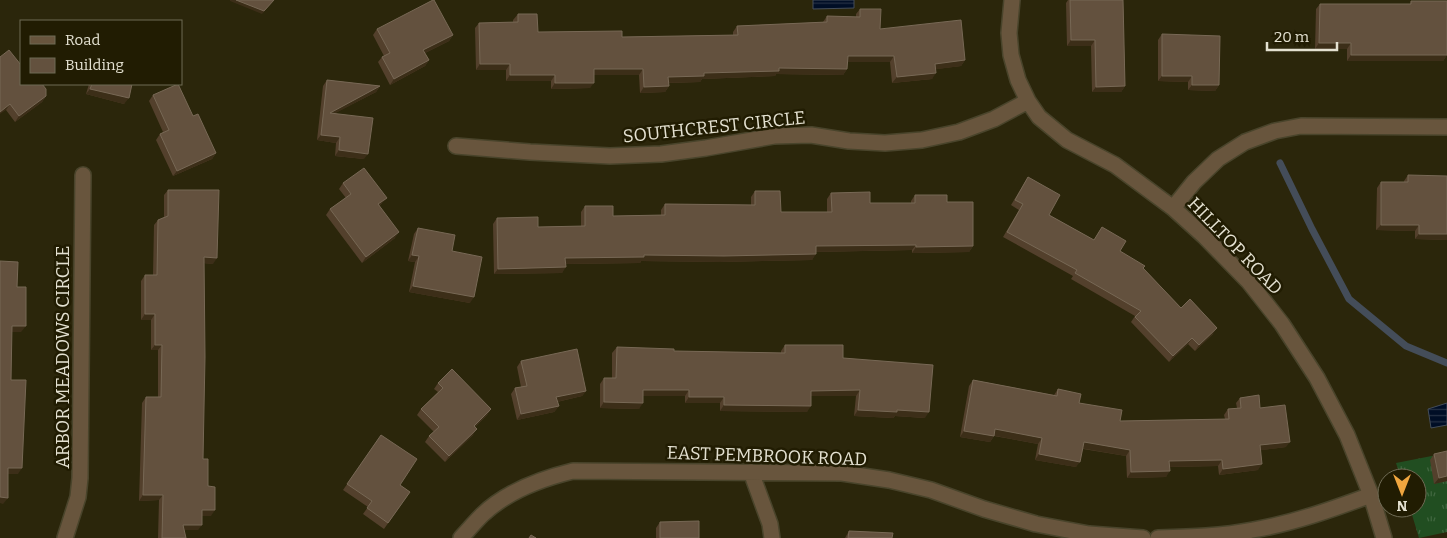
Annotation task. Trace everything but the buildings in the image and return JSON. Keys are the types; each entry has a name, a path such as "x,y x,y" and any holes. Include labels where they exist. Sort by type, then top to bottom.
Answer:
{"street":[{"name":"HILLTOP ROAD","path":"1012,0 1009,33 1011,55 1018,80 1028,101 1039,117 1067,140 1115,164 1173,208 1204,236 1249,282 1282,324 1317,378 1334,410 1347,435 1371,495 1384,538"},
{"name":"SOUTHCREST CIRCLE","path":"456,146 610,156 661,154 774,136 812,135 885,144 922,140 959,132 994,119 1028,101"},
{"path":"1173,208 1194,182 1218,160 1244,142 1275,131 1301,126 1447,127"},
{"name":"ARBOR MEADOWS CIRCLE","path":"65,538 78,497 80,478 83,175"},
{"name":"EAST PEMBROOK ROAD","path":"461,538 495,504 523,487 547,477 573,471 842,473 889,480 931,490 984,510 1036,524 1089,534 1144,538"},
{"path":"751,472 770,524 772,538"},
{"path":"1158,538 1201,537 1254,530 1311,516 1371,495"}],"green space":[{"path":"1447,453 1447,532 1419,538 1413,518 1427,518 1427,468 1398,468 1396,463"}],"water":[{"path":"813,0 854,0 854,8 813,9"},
{"path":"1447,403 1447,425 1431,428 1428,409"}],"waterway":[{"path":"1280,163 1349,299 1406,346 1447,363"}]}
